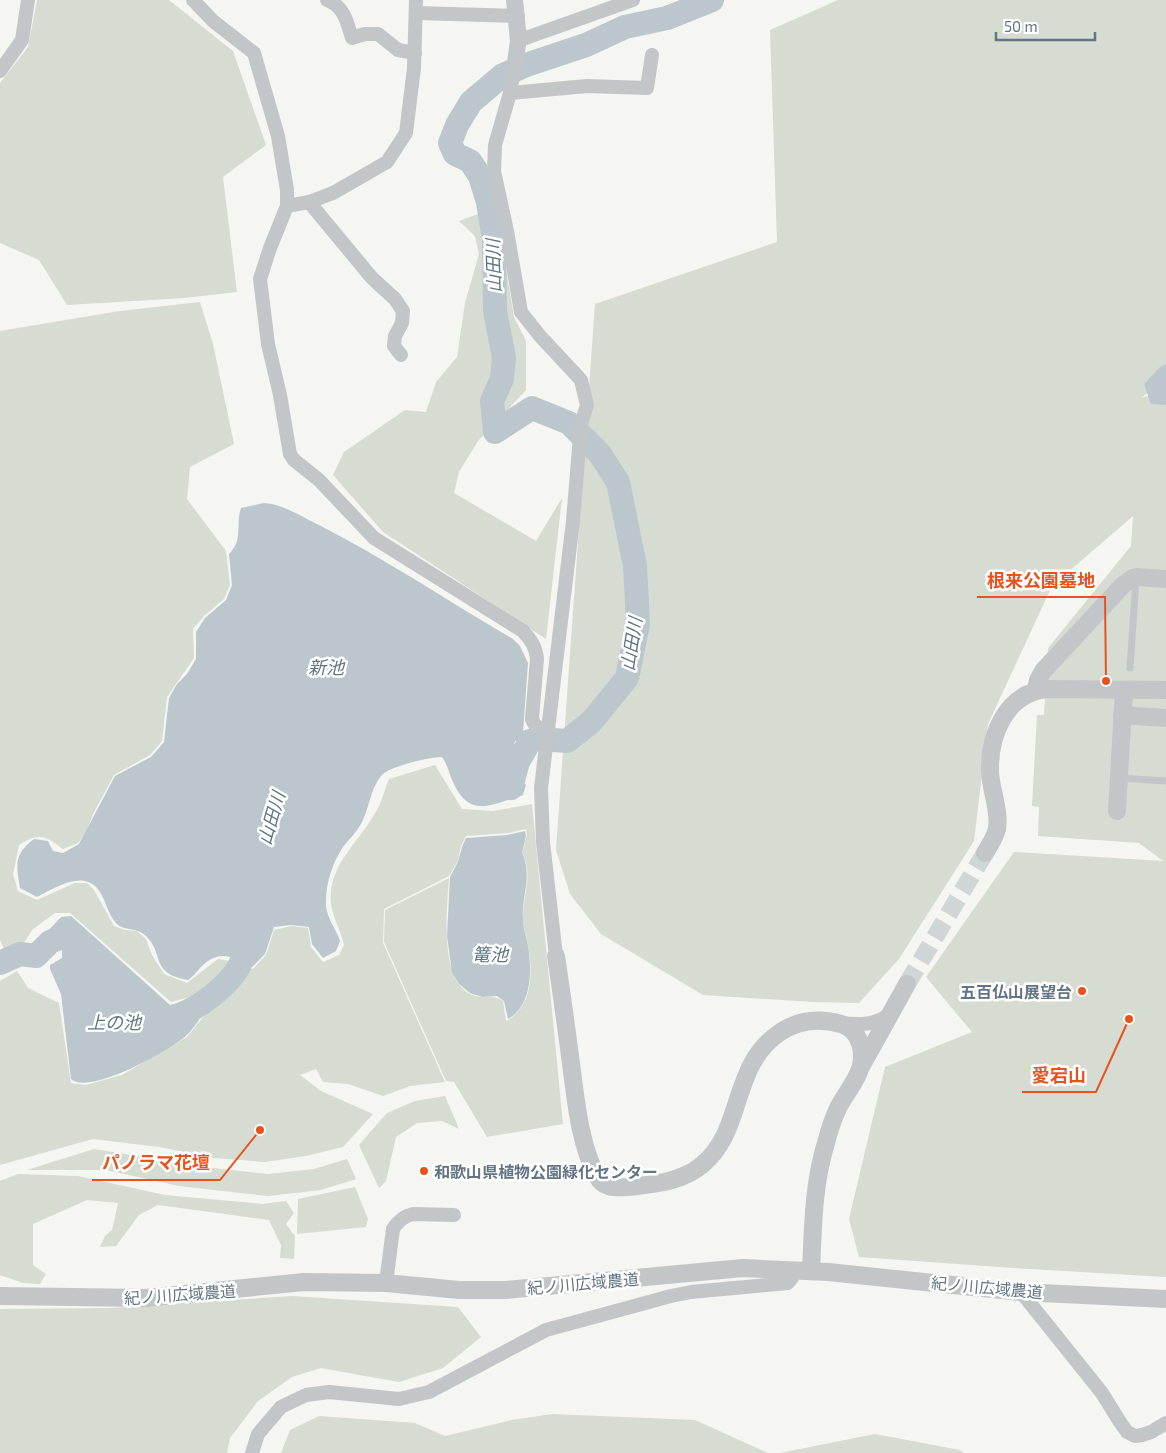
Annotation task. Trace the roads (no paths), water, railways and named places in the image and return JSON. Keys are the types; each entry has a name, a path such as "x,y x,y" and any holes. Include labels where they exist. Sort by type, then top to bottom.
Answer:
{"street":[{"path":"0,71 22,40 28,0"},
{"path":"192,0 214,21 254,53 278,136 287,190 287,206 260,279 268,344 280,395 290,454 294,460 319,480 374,538 523,631 532,642 537,659 532,719 537,728 549,730"},
{"path":"326,0 333,2 344,14 352,38 365,34 378,34 398,50 415,52"},
{"path":"516,0 520,40 510,93 495,145 494,171 522,312 540,336 581,380 587,405 581,424 573,521 541,803 543,842 556,956 582,1136 596,1175 600,1181 612,1187 622,1188 671,1181 692,1172 702,1165 718,1148 750,1065 761,1048 776,1034 796,1023 816,1020 855,1024 871,1022 880,1020 892,1010"},
{"path":"520,40 633,0"},
{"path":"287,206 309,202 333,193 387,162 406,133 415,52 417,6 518,16"},
{"path":"510,93 586,86 647,88 652,55"},
{"path":"309,202 372,278 395,299 403,311 402,323 395,336 394,346 400,356"},
{"path":"1036,690 1042,671 1123,585 1132,578 1137,577 1166,579"},
{"path":"985,853 997,828 997,814 990,771 995,739 1002,720 1012,704 1019,698 1036,690 1166,690"},
{"path":"1117,811 1124,690"},
{"path":"1122,715 1166,718"},
{"path":"252,1453 258,1434 281,1408 306,1395 329,1392 399,1399 429,1392 546,1330 678,1294 788,1283 802,1270 813,1216 817,1179 822,1157 839,1107 907,984"},
{"path":"835,1022 845,1025 855,1033 862,1050 862,1065"},
{"path":"386,1283 393,1229 397,1223 408,1215 413,1214 454,1215"},
{"name":"紀ノ川広域農道","path":"0,1296 144,1298 304,1282 386,1283 459,1290 506,1290 726,1269 802,1270 1021,1292 1166,1299"},
{"path":"1021,1292 1102,1393 1127,1432 1135,1436 1142,1435 1166,1423"}],"lane":[{"path":"1130,668 1137,577"},
{"path":"1119,778 1166,781"}],"water":[{"path":"1166,364 1166,405 1151,404 1144,384 1160,367"},
{"name":"新池","path":"264,503 291,511 342,537 513,639 520,646 528,663 523,732 520,740 515,741 506,775 508,779 522,782 526,785 523,795 483,806 467,801 460,794 442,757 411,762 388,771 383,774 376,784 363,820 339,853 330,875 326,906 340,941 336,951 323,958 312,944 309,927 291,925 274,927 265,954 252,967 239,960 221,956 202,966 188,980 176,977 163,968 152,943 146,936 138,931 118,925 110,914 100,892 90,883 75,881 67,883 37,897 20,888 17,866 23,850 34,839 48,841 53,851 63,853 79,844 115,776 151,757 164,742 169,698 196,659 196,632 205,618 226,600 232,585 229,554 238,538 241,508"},
{"name":"篭池","path":"525,831 526,836 522,852 527,870 527,879 523,920 529,956 530,977 529,987 522,1006 508,1019 504,1001 497,996 482,997 470,993 459,984 452,972 447,936 450,877 458,862 466,838 507,835"},
{"name":"上の池","path":"71,916 170,1005 187,1003 199,1020 187,1035 165,1051 148,1060 111,1077 80,1083 71,1079 61,994 50,969 50,965 62,958 62,950 55,946 41,962 34,960 32,948 61,917"}],"waterway":[{"path":"453,134 446,131 458,107 509,62 512,41 508,0"},
{"name":"山田川","path":"490,775 497,782 511,788 518,762 530,741 539,739 567,741 591,722 627,678 638,624 635,566 618,482 600,454 569,423 532,408 495,432 492,401 502,379 504,358 495,311 494,239 488,202 480,176 470,161 455,154 450,143 457,125 471,102 503,75 529,64 586,45 625,27 667,18 712,0"},
{"name":"山田川","path":"161,1018 183,1013 219,990 236,971 241,962 248,931"},
{"name":"山田川","path":"0,963 20,954 36,956 50,942 57,939"}],"tunnel":[{"path":"907,984 985,853"}],"place":[{"name":"根来公園墓地","path":"1106,681"},
{"name":"五百仏山展望台","path":"1082,991"},
{"name":"愛宕山","path":"1129,1019"},
{"name":"パノラマ花壇","path":"260,1130"},
{"name":"和歌山県植物公園緑化センター","path":"424,1171"}]}
